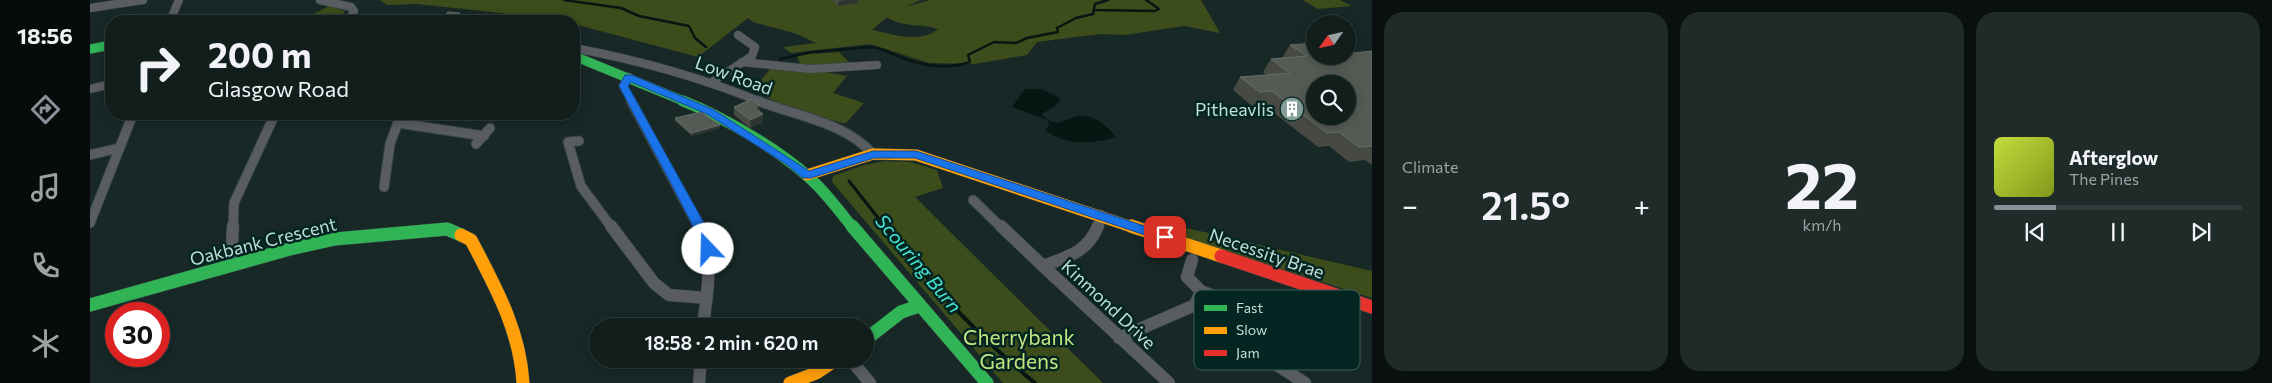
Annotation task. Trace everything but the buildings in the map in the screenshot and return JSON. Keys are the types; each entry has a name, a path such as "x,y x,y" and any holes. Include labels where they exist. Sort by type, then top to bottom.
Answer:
{"main road":[{"path":"90,49 105,46"},
{"path":"580,58 711,112 790,162 807,175 987,383"},
{"name":"Necessity Brae","path":"807,175 873,154 916,155 1321,290"},
{"name":"Oakbank Crescent","path":"90,305 231,265 335,239 447,229 472,240 521,351 526,372 524,383"},
{"name":"Necessity Brae","path":"1360,303 1372,307"},
{"path":"874,333 900,312 919,306"},
{"path":"790,383 824,368"}],"street":[{"path":"90,8 143,0"},
{"path":"173,15 179,0"},
{"path":"320,0 352,7 354,11 352,15"},
{"path":"712,82 752,56 755,46 738,35"},
{"name":"Low Road","path":"580,49 622,57 712,82 764,103 845,131 862,142 873,154"},
{"path":"742,62 817,70 844,70 877,65"},
{"path":"629,77 623,86 706,240 708,249 705,318"},
{"path":"90,89 105,85"},
{"path":"90,223 131,120"},
{"path":"231,265 234,203 272,120"},
{"path":"384,187 390,144 398,120"},
{"path":"404,120 415,124 487,132 476,144"},
{"path":"579,141 568,142 581,186 653,281 669,295 706,298"},
{"path":"90,155 120,148"},
{"path":"973,200 1043,266"},
{"name":"Kinmond Drive","path":"1101,216 1095,237 1088,246 1043,266 1118,338 1169,383"},
{"path":"1192,260 1188,277 1200,290"},
{"path":"1118,338 1194,305"},
{"path":"698,383 700,368"},
{"path":"858,368 870,383"},
{"path":"1285,370 1305,383"}],"green space":[{"path":"380,0 921,0 905,7 930,0 1201,0 1220,33 1184,26 1125,35 1100,34 1037,42 1027,55 975,64 929,63 870,44 791,53 783,47 816,43 797,34 753,22 748,18 698,57 580,26 580,15 519,15 417,4 387,5","holes":["887,17 899,23 925,26 938,29 931,34 915,37 872,30"]},
{"path":"1303,0 1340,0 1352,6 1318,9"},
{"path":"329,6 345,11 343,15 312,15"},
{"path":"839,52 852,65 801,67 797,55"},
{"path":"770,69 826,72 847,76 833,93 864,103 846,123 783,105 754,89"},
{"name":"Cherrybank Gardens","path":"885,161 911,162 937,170 943,188 915,197 1103,383 1003,383 832,182 833,176 864,165"},
{"path":"1182,227 1372,271 1372,298 1360,294 1360,290 1347,290 1179,236"}],"shaded area":[{"path":"1025,89 1041,89 1060,98 1059,103 1042,114 1048,120 1012,107"},
{"path":"1078,116 1084,116 1094,118 1102,123 1116,137 1098,141 1079,142 1061,139 1045,130 1049,126 1048,120 1058,123"}],"waterway":[{"path":"564,0 621,8 639,16 689,26 695,38 706,47"},
{"path":"780,59 812,52 874,47 926,65 952,66 970,62 968,55 994,42 1016,43 1027,38 1058,32 1057,28 1076,18 1093,14 1095,4 1108,0"},
{"path":"1095,10 1155,11 1159,9 1146,0"},
{"name":"Scouring Burn","path":"849,181 886,228"},
{"name":"Scouring Burn","path":"885,226 956,309 994,347 1035,383"}],"traffic: fast":[{"path":"90,49 105,46"},
{"path":"580,58 711,112 793,164 816,184 987,383"},
{"path":"90,305 290,249 335,239 447,229 461,235"},
{"path":"874,333 901,312 919,306"}],"traffic: slow":[{"path":"807,175 873,154 916,155 1221,256"},
{"path":"461,235 471,240 506,309 518,346 522,364 523,383"},
{"path":"790,383 824,368"}],"traffic: jam":[{"path":"1221,256 1322,290"},
{"path":"1360,303 1372,307"}],"place":[{"name":"Pitheavlis","path":"1292,109"}],"route":[{"path":"708,249 706,240 686,200 623,86 629,77 711,112 790,162 807,175 849,160 873,154 896,153 916,155 1003,182 1165,237"}]}
